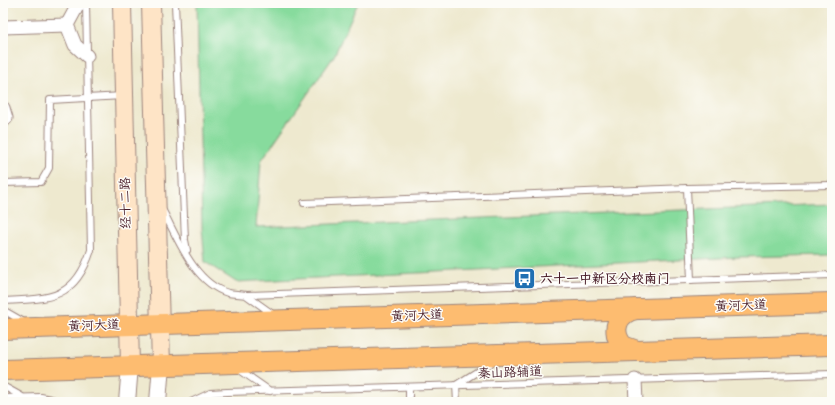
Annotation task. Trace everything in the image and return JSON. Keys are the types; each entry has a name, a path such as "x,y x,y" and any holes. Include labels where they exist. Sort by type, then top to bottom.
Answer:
{"main road":[{"name":"经十二路","path":"122,3 130,366"},
{"path":"151,3 161,365"},
{"name":"黄河大道","path":"3,329 832,303"},
{"path":"636,309 623,314 616,326 616,334 623,346 637,351"},
{"path":"3,370 832,345"}],"street":[{"path":"79,3 68,25 75,45 87,56"},
{"path":"3,27 68,25"},
{"path":"3,108 6,118 3,121"},
{"path":"158,402 161,365"},
{"name":"经十二路","path":"127,402 130,366"},
{"path":"635,380 636,402"}],"lane":[{"path":"3,301 37,300 56,295 73,285 85,269 91,250 86,3"},
{"path":"176,3 185,240 189,257"},
{"path":"3,183 41,182 49,168 50,100 124,96"},
{"path":"304,203 687,188 832,185"},
{"path":"687,188 691,280"},
{"path":"157,201 198,273 211,285 228,293 246,295 832,275"},
{"path":"246,295 282,320"},
{"path":"3,310 34,328"},
{"path":"457,402 456,385 503,355"},
{"path":"229,363 270,391"},
{"name":"秦山路辅道","path":"191,402 210,393 832,374"},
{"path":"3,386 22,397"},
{"path":"409,387 409,402"},
{"path":"3,398 41,397 64,402"}],"green space":[{"path":"197,3 358,3 334,56 261,161 256,227 832,204 832,255 739,257 236,282 205,262 202,228"}],"place":[{"name":"六十一中新区分校南门","path":"524,279"}]}
